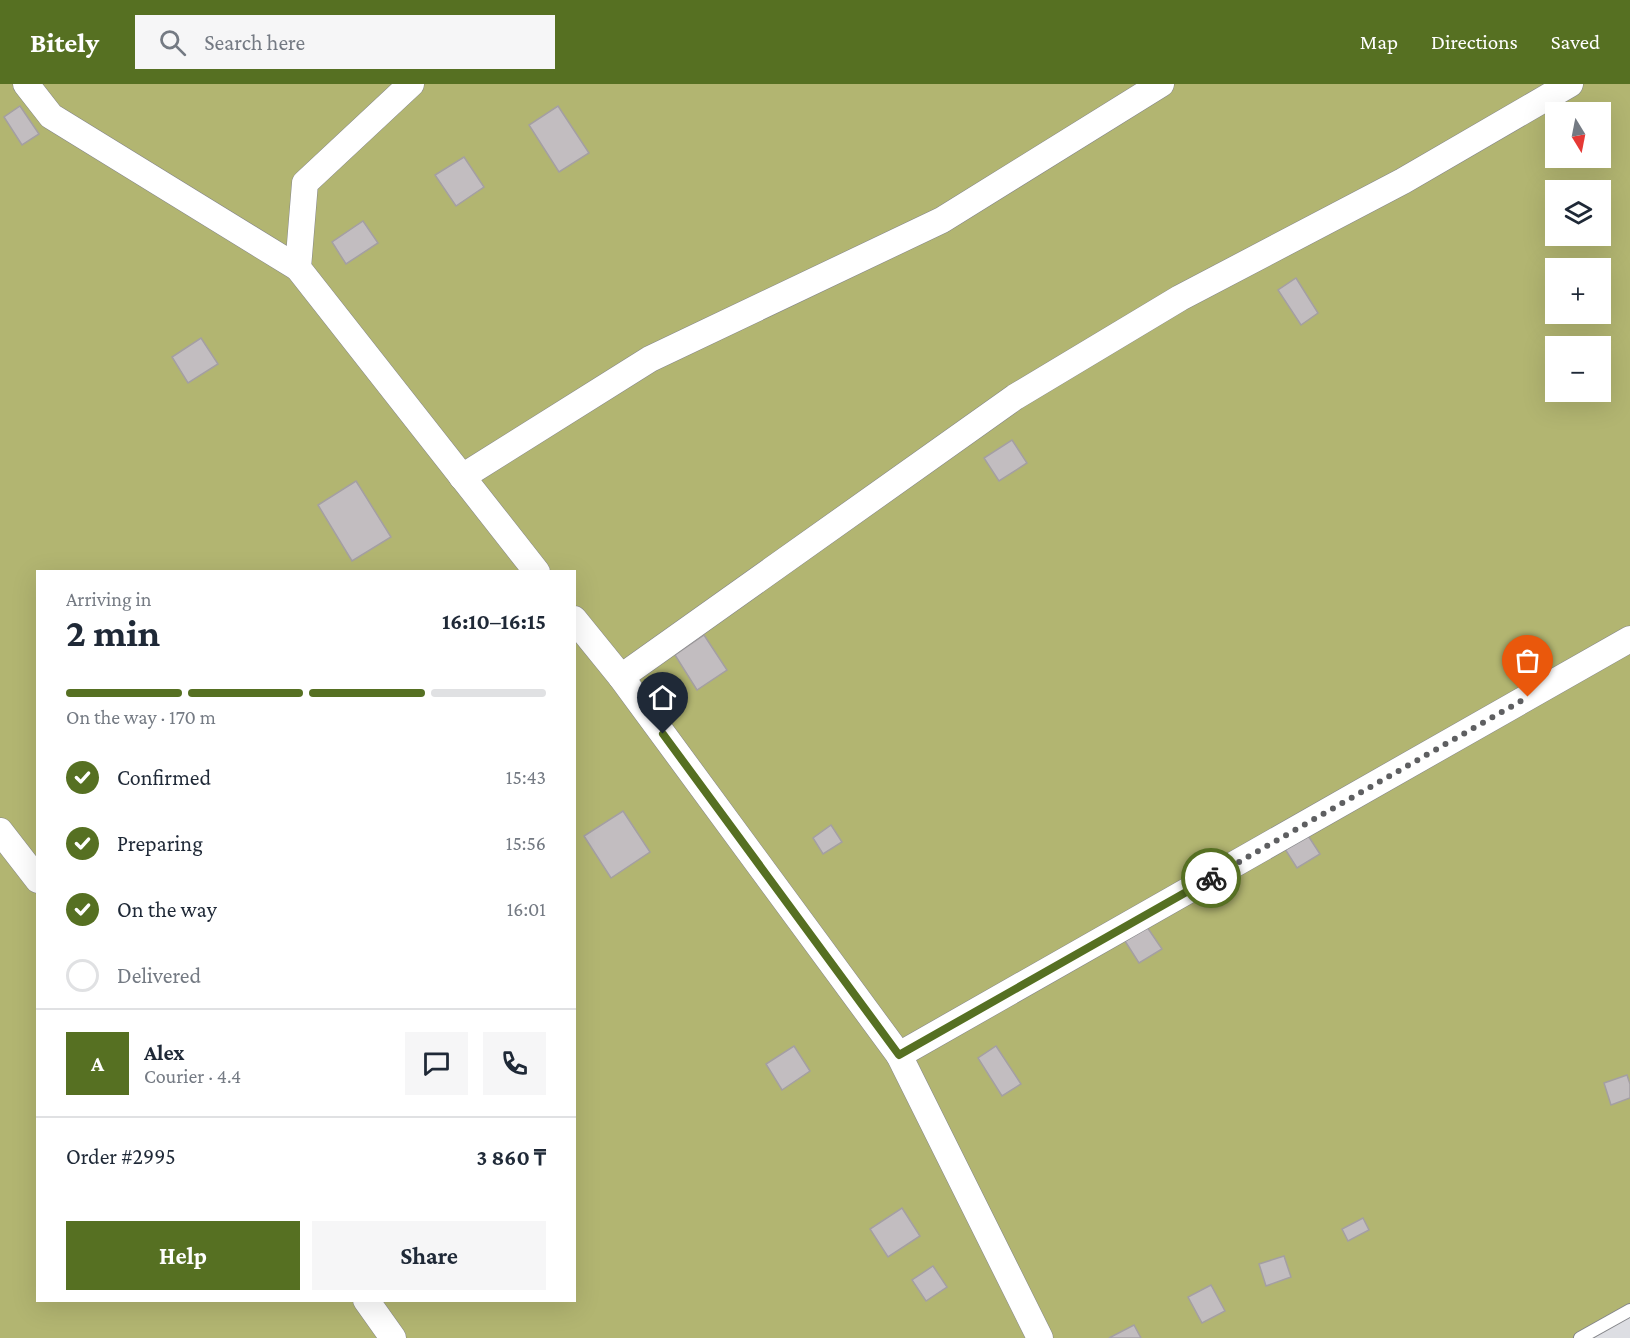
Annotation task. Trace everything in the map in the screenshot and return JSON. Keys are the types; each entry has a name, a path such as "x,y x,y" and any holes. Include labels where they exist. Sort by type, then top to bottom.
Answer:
{"street":[{"path":"26,84 51,116 298,268 535,570"},
{"path":"298,268 305,183 411,84"},
{"path":"462,477 650,359 942,220 1161,84"},
{"path":"621,677 1015,397 1180,298 1403,181 1570,84"},
{"path":"576,621 621,677 899,1055 1040,1338"},
{"path":"899,1055 1630,639"},
{"path":"0,831 36,877"},
{"path":"367,1302 393,1338"}],"lane":[{"path":"1580,1338 1630,1311"}],"green space":[{"path":"0,84 1630,84 1630,1310 1580,1338 0,1338"}],"building":[{"path":"20,106 39,134 22,145 4,117"},
{"path":"558,106 589,153 559,172 529,125"},
{"path":"464,157 484,187 456,206 435,175"},
{"path":"363,221 378,243 346,264 332,242"},
{"path":"1296,278 1318,313 1301,325 1278,290"},
{"path":"201,338 218,364 188,383 172,357"},
{"path":"1012,440 1027,463 999,481 984,458"},
{"path":"356,481 391,537 352,561 318,505"},
{"path":"704,635 727,670 697,690 675,655"},
{"path":"623,811 650,852 611,878 584,836"},
{"path":"831,825 842,842 823,854 813,838"},
{"path":"1307,834 1320,854 1297,868 1285,849"},
{"path":"1147,927 1162,949 1139,963 1125,941"},
{"path":"794,1046 810,1071 782,1090 766,1064"},
{"path":"996,1046 1021,1084 1002,1096 978,1058"},
{"path":"1627,1075 1630,1084 1630,1098 1611,1105 1604,1083"},
{"path":"902,1208 920,1236 888,1257 870,1229"},
{"path":"1363,1218 1369,1230 1348,1241 1342,1229"},
{"path":"1284,1256 1291,1277 1266,1286 1259,1264"},
{"path":"933,1266 947,1287 926,1301 912,1280"},
{"path":"1211,1285 1225,1311 1202,1323 1188,1297"},
{"path":"1134,1325 1141,1338 1109,1338"}],"way so far":[{"path":"1211,878 1528,697"}],"route":[{"path":"663,734 899,1055 1211,878"}]}
